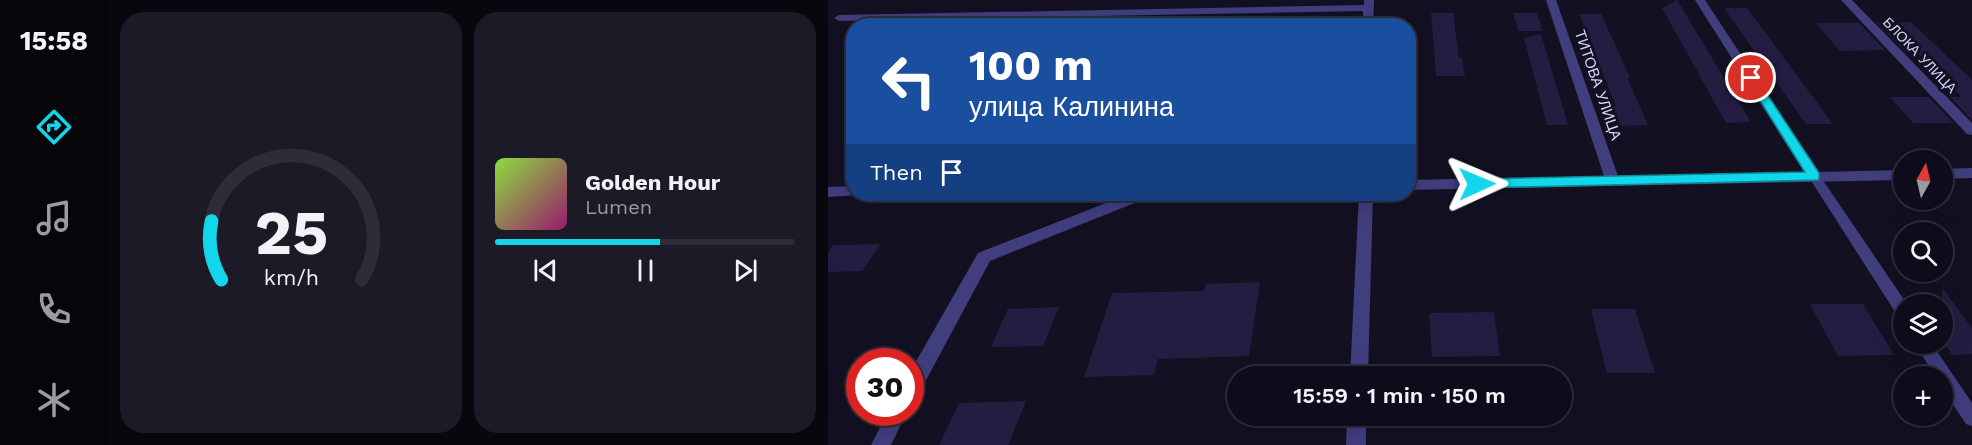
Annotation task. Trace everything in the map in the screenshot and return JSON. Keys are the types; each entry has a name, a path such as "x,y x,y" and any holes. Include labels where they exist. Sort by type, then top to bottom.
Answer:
{"street":[{"path":"1059,18 1072,0"},
{"name":"ТИТОВА УЛИЦА","path":"1551,0 1613,181"},
{"path":"1700,0 1814,176"},
{"name":"БЛОКА УЛИЦА","path":"1846,0 1972,131"},
{"path":"839,18 1061,15 1369,4"},
{"path":"1953,174 1972,173"},
{"path":"1416,185 1893,175"},
{"path":"828,192 846,191"},
{"path":"924,366 984,257 1124,201"},
{"path":"1359,366 1366,201"},
{"path":"880,445 890,426"},
{"path":"1356,445 1357,426"}],"lane":[{"path":"1814,176 1893,296"},
{"path":"1930,354 1972,418"}],"building":[{"path":"1677,0 1751,122 1726,123 1662,8"},
{"path":"1724,8 1747,8 1833,124 1806,124"},
{"path":"1431,13 1453,13 1459,58 1462,58 1465,76 1436,76"},
{"path":"1513,13 1537,13 1542,31 1518,31"},
{"path":"1579,14 1601,14 1630,77 1627,77 1648,125 1618,126 1610,106 1616,106"},
{"path":"1911,22 1972,80 1972,120 1950,97 1962,97 1915,50 1904,50 1877,23"},
{"path":"1816,23 1859,23 1885,50 1840,51"},
{"path":"1541,34 1568,125 1547,125 1524,38"},
{"path":"1890,97 1929,97 1953,123 1913,123"},
{"path":"881,244 862,271 828,272 828,252 833,245"},
{"path":"1260,282 1249,356 1158,359 1154,375 1084,377 1112,293 1204,291 1206,284"},
{"path":"1953,302 1972,328 1972,354 1952,355"},
{"path":"1810,304 1863,304 1894,355 1838,356"},
{"path":"1059,307 1043,346 991,347 1008,309"},
{"path":"1591,309 1635,309 1655,373 1607,373"},
{"path":"1494,312 1500,356 1432,357 1429,313"},
{"path":"1026,401 1008,445 939,445 959,403"}],"route":[{"path":"1477,184 1814,176 1751,78"}]}
